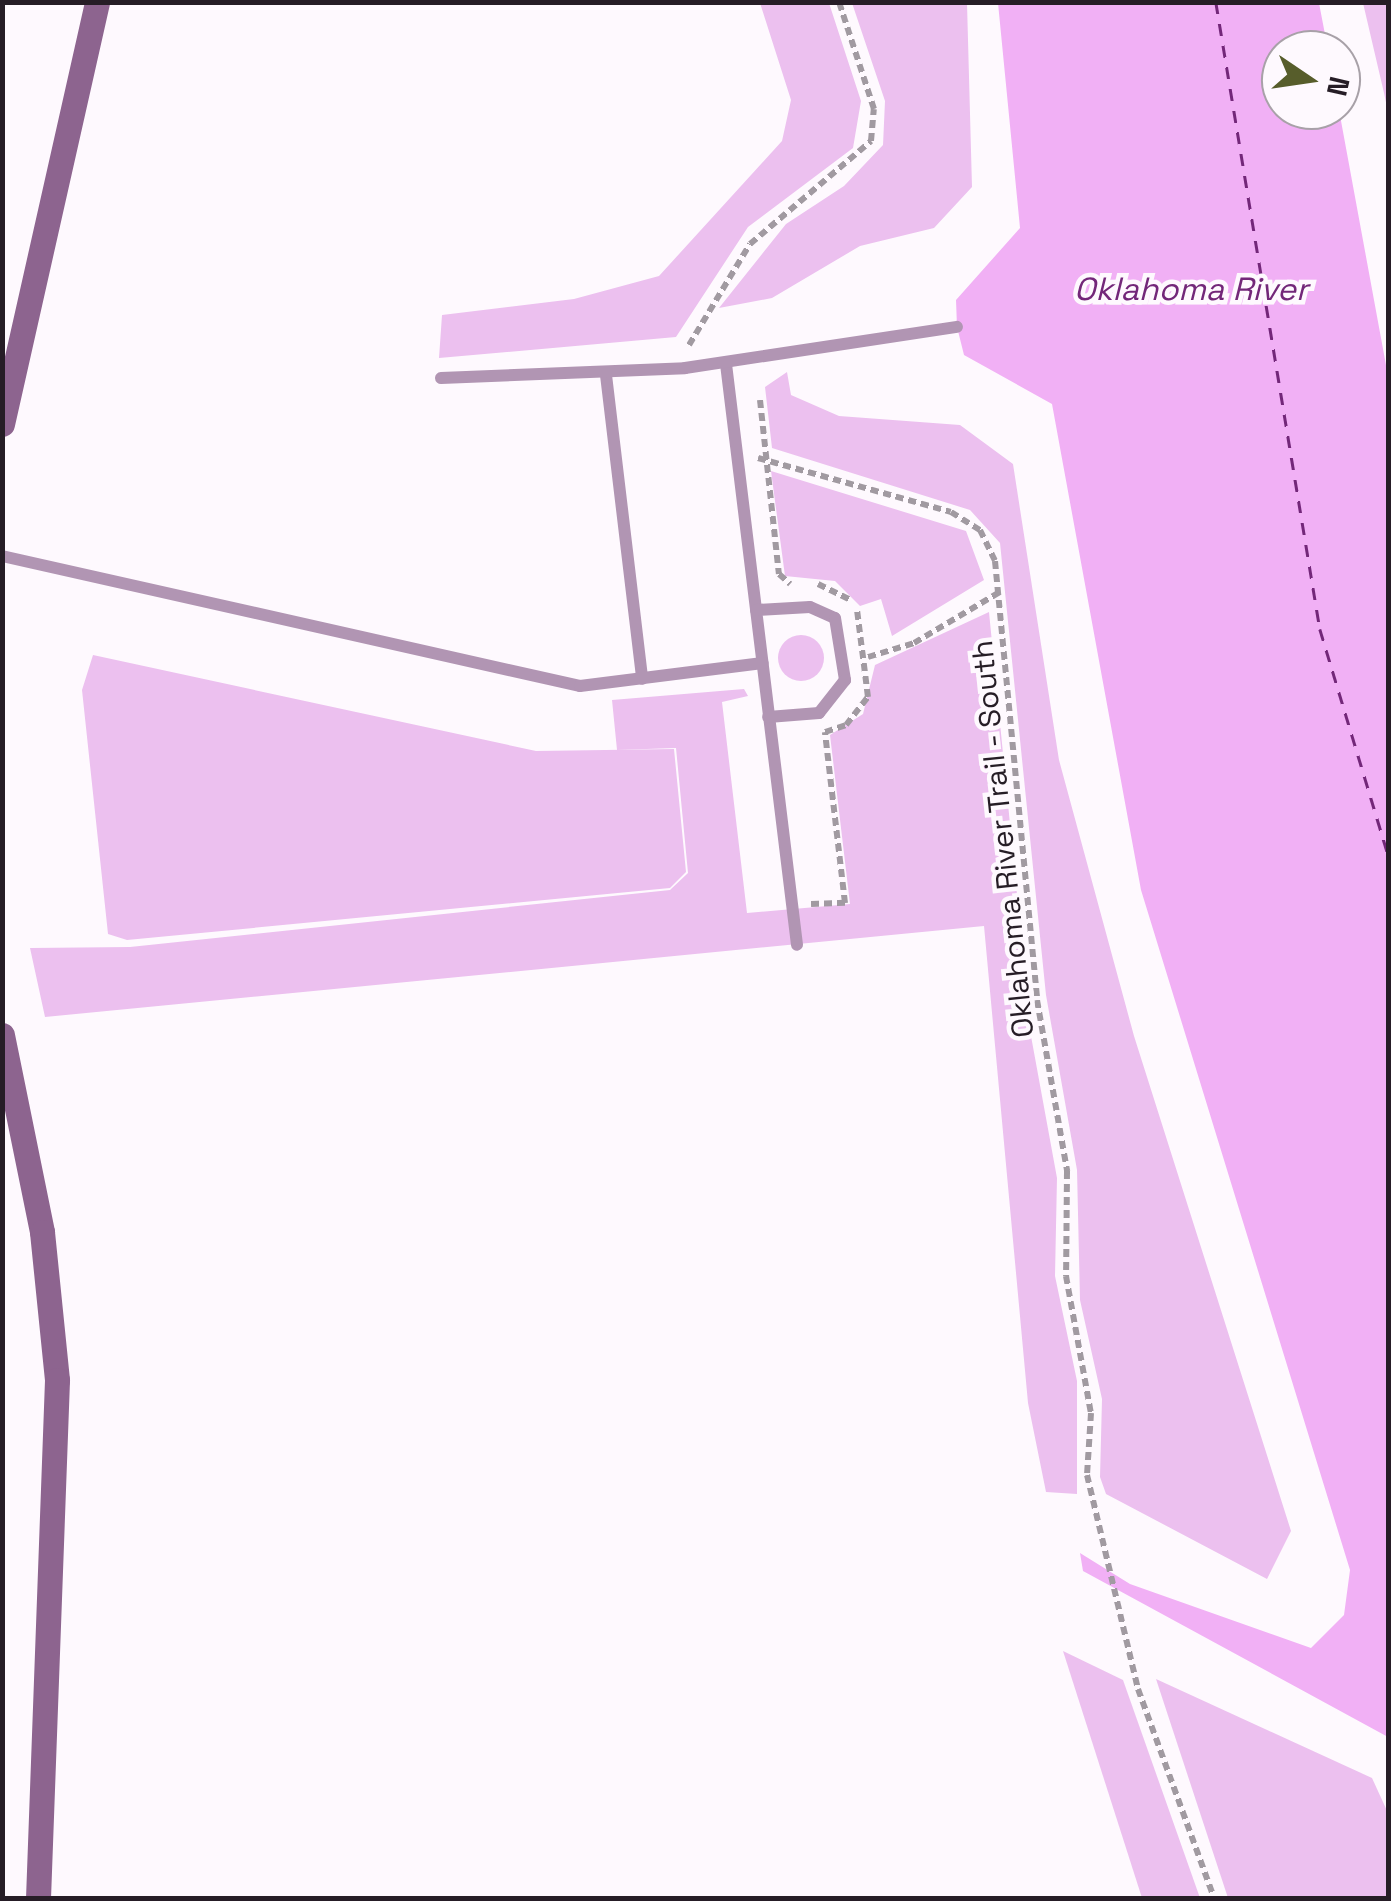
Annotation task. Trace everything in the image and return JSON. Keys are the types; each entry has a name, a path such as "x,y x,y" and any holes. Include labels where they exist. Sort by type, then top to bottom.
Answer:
{"main road":[{"path":"2,424 97,2"},
{"path":"2,1035 42,1232 57,1380 38,1898"}],"lane":[{"path":"442,378 606,375 726,364 957,327"},
{"path":"726,364 797,945"},
{"path":"606,375 642,678"},
{"path":"2,556 580,686 762,663"},
{"path":"756,610 824,610 835,618 845,680 832,705 768,717"}],"path":[{"path":"685,368 700,316 750,244 870,141 874,108 839,2"},
{"name":"Oklahoma River Trail - South","path":"736,452 966,520 990,545 1000,592 1037,1000 1067,1171 1066,1276 1092,1413 1089,1482 1138,1689 1214,1898"},
{"name":"Oklahoma River Trail - South","path":"842,660 914,643 1000,592"}],"shaded area":[{"path":"760,3 829,3 861,101 853,148 748,227 676,337 439,358 442,315 574,299 659,276 782,141 791,100"},
{"path":"852,3 967,3 972,187 934,228 860,246 772,298 719,308 786,224 844,186 883,145 885,101"},
{"path":"1363,3 1388,3 1388,112 1384,93"},
{"path":"787,372 791,395 839,416 960,425 1013,464 1059,760 1134,1036 1291,1531 1267,1579 1106,1494 1100,1477 1102,1399 1080,1300 1077,1170 1046,995 1000,543 970,510 772,448 765,387"},
{"path":"771,471 966,531 984,580 892,636 881,599 860,606 835,581 785,576"},
{"path":"989,612 1031,1036 1057,1178 1055,1276 1077,1381 1077,1494 1046,1492 1028,1403 984,926 45,1017 30,948 130,947 670,890 688,873 676,748 617,750 612,700 744,689 748,696 722,702 747,913 850,904 830,735 863,714 875,665"},
{"path":"801,635 817,642 824,658 817,674 801,681 785,674 778,658 785,642"},
{"path":"93,655 536,751 674,749 686,872 670,888 127,940 108,934 82,690"},
{"path":"1063,1651 1123,1680 1200,1898 1142,1898"},
{"path":"1156,1679 1372,1778 1388,1813 1388,1898 1228,1898"}],"water":[{"name":"Oklahoma River","path":"998,3 1319,3 1324,30 1261,30 1261,130 1343,130 1388,376 1388,1737 1083,1571 1080,1553 1130,1584 1311,1648 1344,1615 1350,1570 1141,890 1052,404 964,355 957,327 956,300 1020,228"}],"ferry route":[{"path":"1216,2 1320,629 1388,854"}]}
